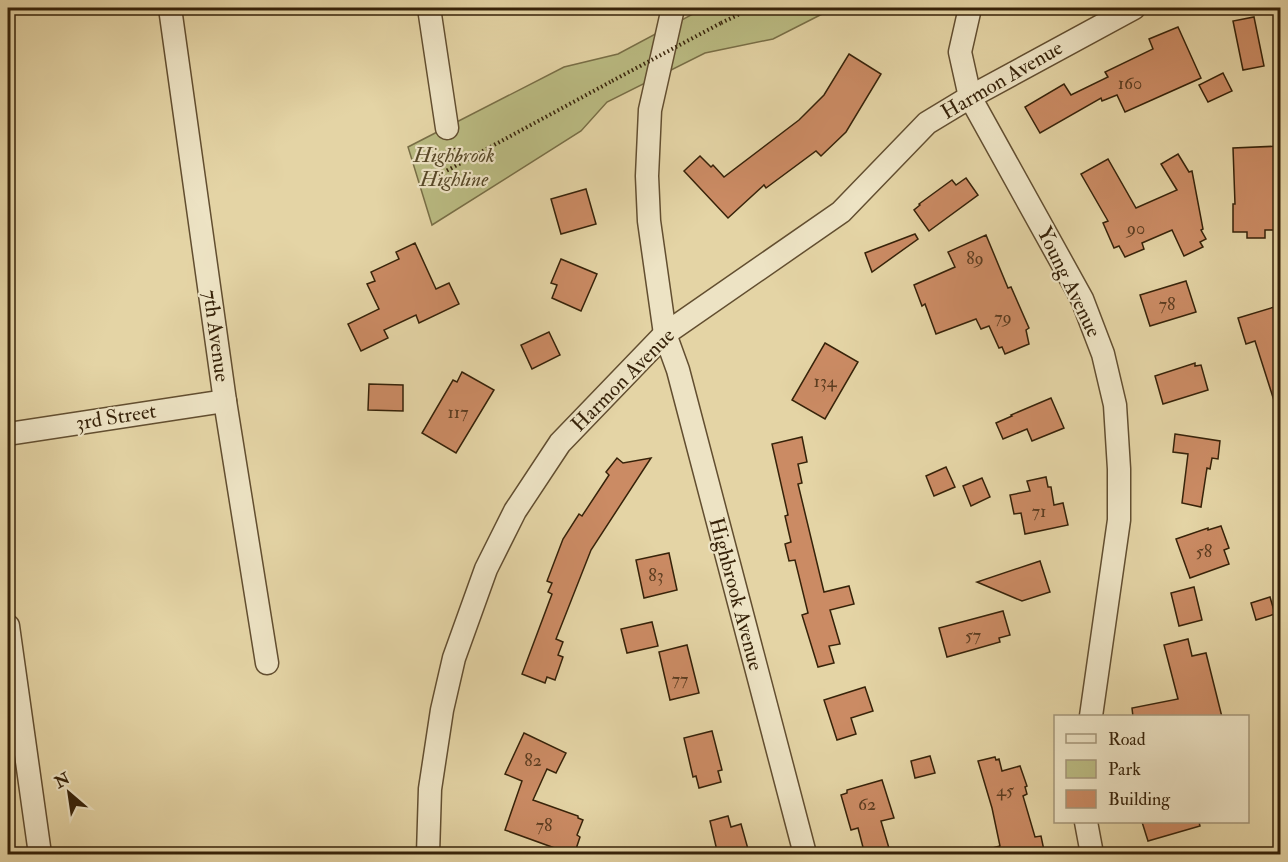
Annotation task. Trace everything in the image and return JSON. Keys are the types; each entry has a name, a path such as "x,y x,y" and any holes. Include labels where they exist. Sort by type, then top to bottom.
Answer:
{"street":[{"name":"7th Avenue","path":"170,8 225,401 267,663"},
{"path":"429,8 447,128"},
{"name":"Highbrook Avenue","path":"673,8 650,110 647,176 649,221 665,334 681,381 805,855"},
{"name":"Young Avenue","path":"970,8 960,52 970,97 1082,299 1103,354 1115,405 1119,520 1091,715"},
{"name":"Harmon Avenue","path":"429,855 430,789 442,710 454,658 486,569 515,511 560,443 665,334 841,212 927,123 970,97 1134,8"},
{"name":"3rd Street","path":"8,434 225,401"},
{"path":"8,626 39,855"},
{"path":"1086,823 1092,855"}],"path":[{"path":"435,177 752,8"}],"green space":[{"name":"Highbrook Highline","path":"700,8 834,8 773,39 705,53 607,102 581,131 432,225 408,147 564,67 618,54 695,13"}],"building":[{"path":"1254,17 1264,66 1243,70 1233,21"},
{"path":"1178,27 1201,78 1125,112 1117,95 1102,101 1101,98 1040,133 1025,107 1064,84 1071,95 1108,77 1105,72 1153,49 1149,39"},
{"path":"849,54 881,74 846,132 821,156 816,151 766,188 764,185 728,218 684,171 700,156 724,177 799,120 824,95"},
{"path":"1223,73 1232,91 1208,102 1199,85"},
{"path":"1281,146 1281,181 1276,181 1276,230 1265,230 1265,238 1247,238 1247,232 1233,232 1233,204 1235,204 1233,148"},
{"path":"1178,154 1189,172 1192,171 1203,229 1201,230 1206,239 1200,242 1203,247 1184,256 1172,230 1142,243 1144,249 1125,257 1119,246 1114,248 1103,223 1108,221 1081,174 1108,159 1136,208 1177,190 1161,164"},
{"path":"966,178 978,195 929,231 914,210 952,180 956,185"},
{"path":"586,189 596,224 561,234 551,199"},
{"path":"915,234 918,239 872,272 865,253"},
{"path":"986,235 1008,288 1011,287 1029,328 1026,330 1029,344 1005,354 1002,347 999,348 989,326 981,329 976,319 936,334 925,304 922,306 914,285 955,267 948,252"},
{"path":"415,243 436,289 449,283 459,304 419,323 416,315 384,330 388,338 361,351 348,324 379,309 367,284 375,281 371,272 399,259 396,252"},
{"path":"561,259 597,274 581,311 552,298 557,285 551,283"},
{"path":"1186,281 1196,312 1150,326 1140,295"},
{"path":"1281,305 1281,409 1277,410 1255,341 1246,344 1238,318"},
{"path":"549,332 560,355 532,369 521,345"},
{"path":"825,343 858,362 825,419 792,400"},
{"path":"1195,363 1195,366 1201,365 1208,390 1163,404 1155,376"},
{"path":"462,372 494,390 456,453 422,433 453,380 457,382"},
{"path":"369,384 403,385 403,411 368,410"},
{"path":"1051,398 1064,428 1032,441 1027,429 1003,439 996,423"},
{"path":"1175,434 1220,441 1218,459 1212,458 1210,469 1207,468 1201,507 1182,503 1188,454 1173,452"},
{"path":"802,437 807,462 798,464 802,483 798,484 824,592 849,586 854,604 830,610 840,644 829,646 834,663 818,667 802,615 808,613 795,560 789,561 785,544 791,542 785,516 788,515 772,444"},
{"path":"617,458 623,463 651,458 591,550 556,639 563,642 558,655 563,657 555,680 547,677 545,683 522,674 552,594 548,592 552,583 547,581 563,539 579,514 582,516 609,475 606,472"},
{"path":"946,467 955,487 934,496 926,476"},
{"path":"1046,477 1048,487 1051,487 1054,505 1063,503 1068,525 1025,534 1021,513 1014,514 1010,495 1030,491 1027,481"},
{"path":"982,478 990,497 971,506 963,486"},
{"path":"1221,526 1229,548 1224,550 1229,564 1190,578 1176,539"},
{"path":"669,553 677,590 644,598 636,560"},
{"path":"1040,561 1050,592 1022,601 977,582"},
{"path":"1194,587 1202,620 1179,626 1171,593"},
{"path":"1270,597 1275,614 1256,620 1251,603"},
{"path":"1003,611 1010,635 999,638 1000,642 947,657 939,628"},
{"path":"652,622 658,646 627,653 621,629"},
{"path":"1188,639 1192,656 1206,653 1222,715 1133,715 1132,708 1178,699 1164,645"},
{"path":"687,645 699,693 670,700 659,652"},
{"path":"865,687 873,711 851,718 856,734 837,740 824,700"},
{"path":"712,731 722,770 718,771 721,782 699,788 696,776 693,777 684,738"},
{"path":"524,733 566,753 556,773 547,769 533,800 578,816 583,820 577,835 580,837 574,855 505,830 522,781 505,774"},
{"path":"930,756 935,773 915,778 911,761"},
{"path":"995,757 996,760 999,759 1002,771 1020,766 1027,786 1025,787 1027,794 1023,796 1035,837 1041,836 1045,855 993,855 992,848 1000,846 978,761"},
{"path":"882,780 894,818 881,821 891,855 865,855 858,828 851,830 841,795 847,793 847,790"},
{"path":"728,816 731,827 741,824 748,849 738,852 739,855 718,855 710,821"},
{"path":"1142,823 1199,823 1200,826 1148,841"}]}
